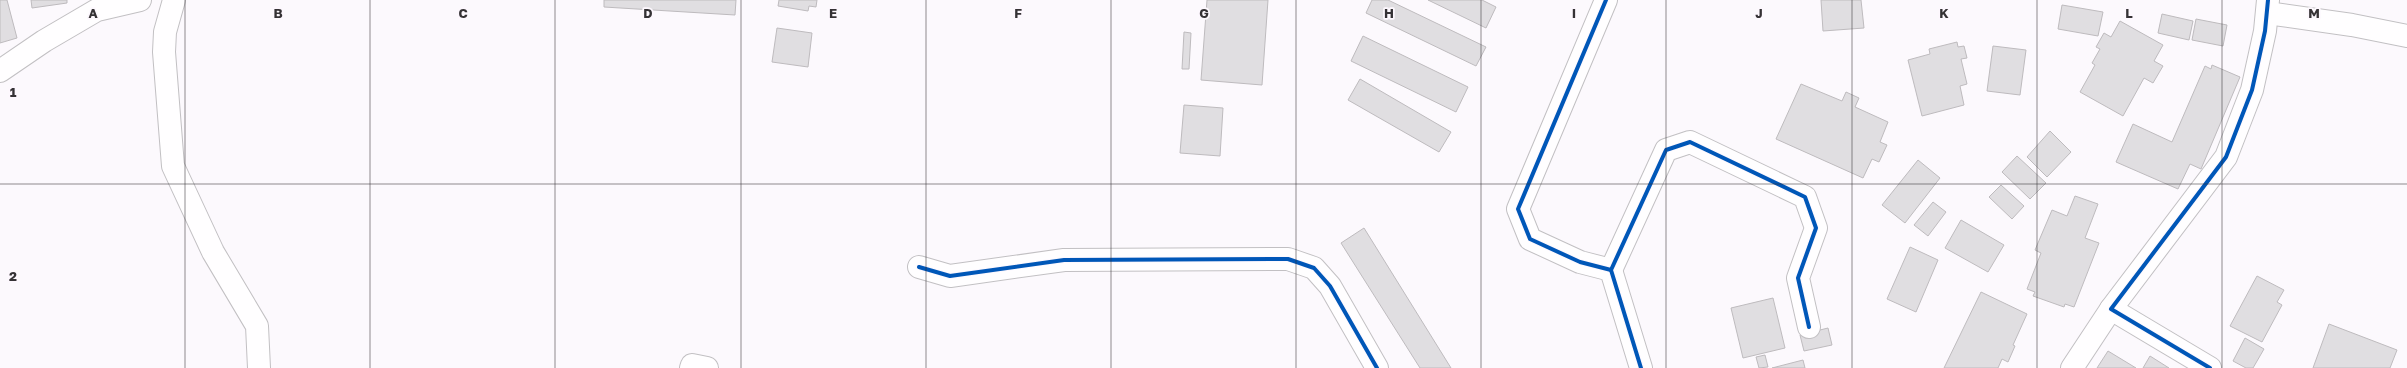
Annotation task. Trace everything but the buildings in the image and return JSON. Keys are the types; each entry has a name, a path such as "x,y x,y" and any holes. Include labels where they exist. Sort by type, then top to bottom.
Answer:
{"street":[{"path":"0,71 44,41 97,10 140,0"},
{"path":"174,0 165,32 164,52 173,166 213,252 257,326 259,368"},
{"path":"1606,0 1518,209 1530,239 1580,262 1611,270"},
{"path":"2072,368 2111,309 2179,215 2226,157 2252,90 2268,6 2407,36"},
{"path":"1641,368 1611,270 1666,150 1690,142 1805,197 1816,228 1798,278 1809,327"},
{"path":"919,267 950,276 1064,260 1288,260 1314,268 1330,286 1377,368"},
{"path":"2111,309 2210,368"},
{"path":"691,368 692,365 706,368"}],"cycle path":[{"path":"1606,0 1518,209 1530,239 1580,262 1611,270 1641,368"},
{"path":"2210,368 2111,309 2226,157 2252,90 2265,31 2268,0"},
{"path":"1611,270 1666,150 1690,142 1805,197 1816,228 1798,278 1809,327"},
{"path":"919,267 950,276 1064,260 1288,259 1314,268 1330,286 1377,368"}]}
